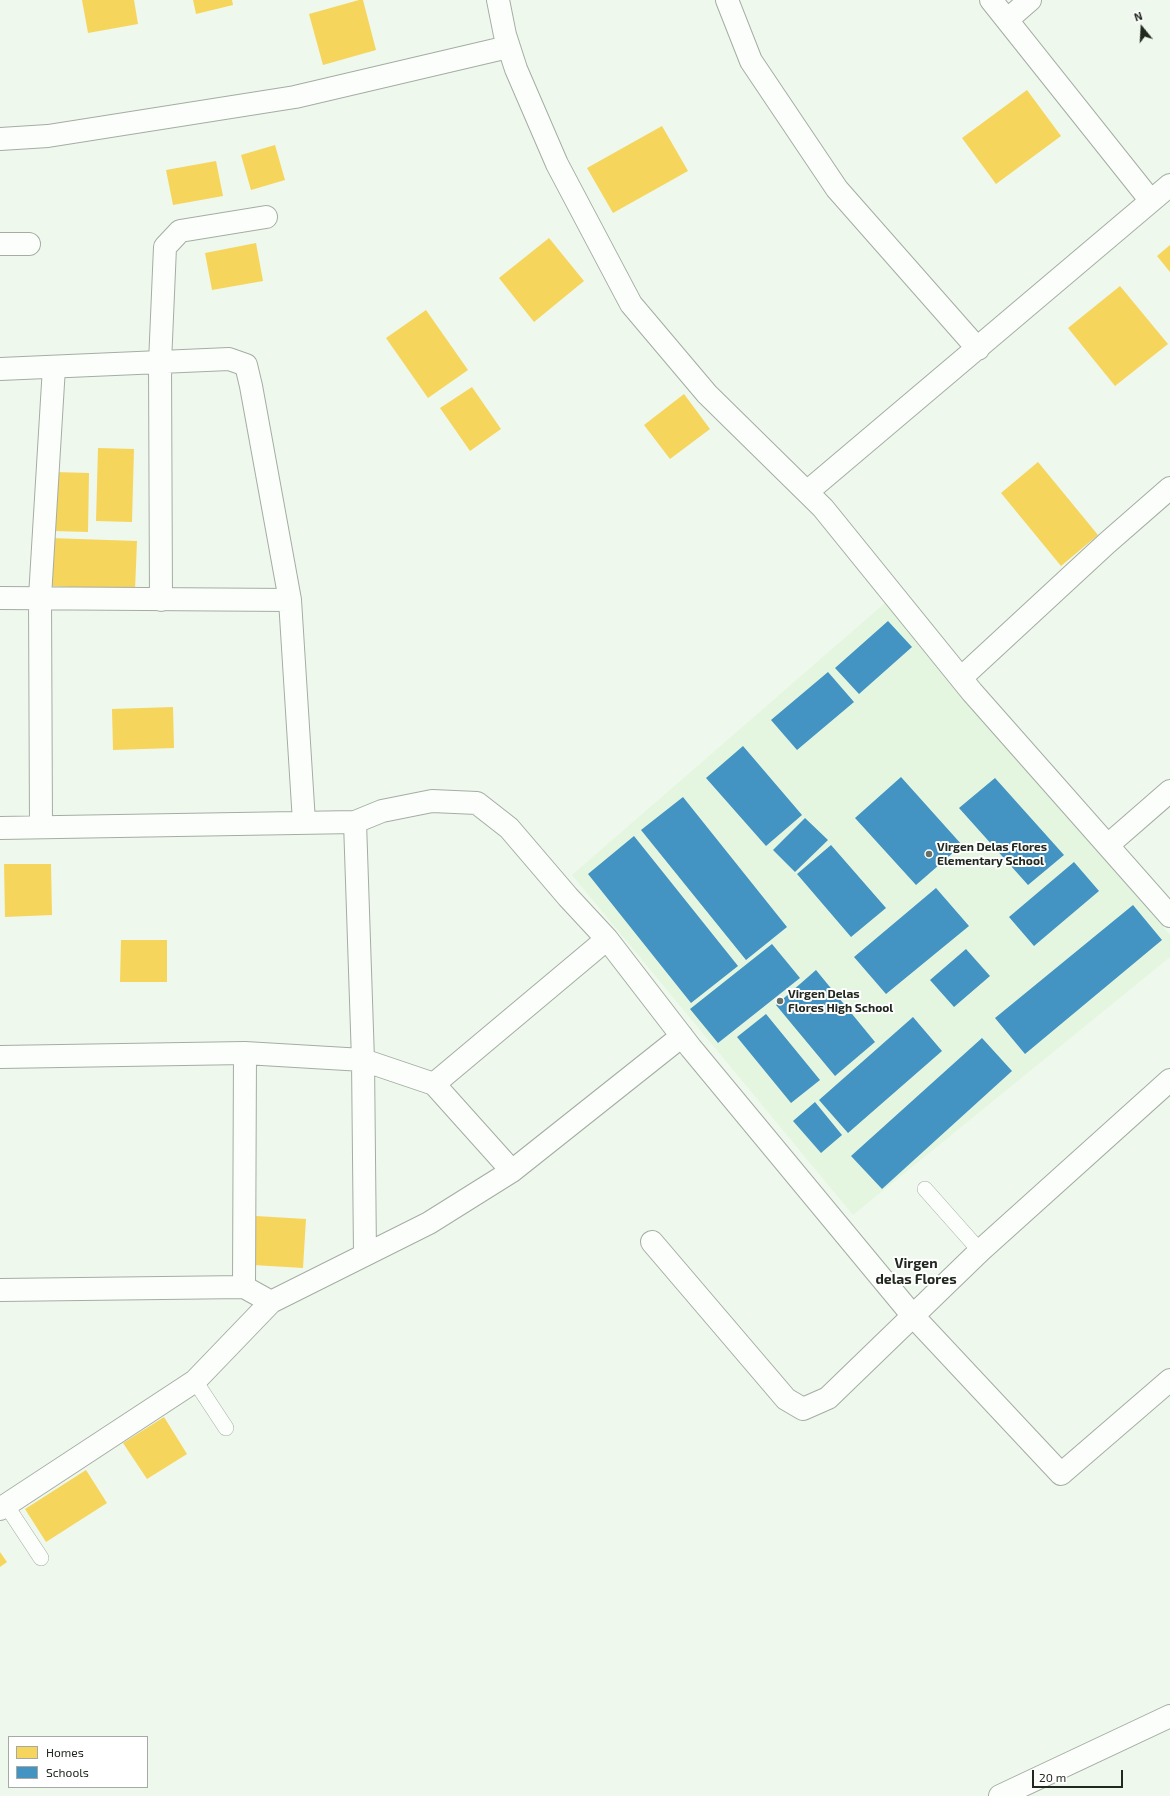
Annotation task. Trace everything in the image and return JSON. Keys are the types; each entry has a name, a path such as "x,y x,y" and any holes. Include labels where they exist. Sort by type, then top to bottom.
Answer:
{"street":[{"path":"498,0 508,46 516,69 557,164 631,304 707,394 823,508 961,678 1170,916"},
{"path":"727,0 751,61 837,189 978,349"},
{"path":"991,0 1151,201"},
{"path":"1007,20 1030,0"},
{"path":"0,139 48,136 295,97 508,46"},
{"path":"807,492 978,349 1170,185"},
{"path":"161,600 160,363 165,247 180,231 266,217"},
{"path":"0,244 29,244"},
{"path":"0,369 229,359 246,365 290,600 304,822"},
{"path":"41,827 40,597 54,367"},
{"path":"961,678 1106,543 1170,488"},
{"path":"0,598 40,597 161,600 290,600"},
{"path":"1108,845 1170,791"},
{"path":"0,828 355,822 382,811 432,801 477,803 510,828 568,897 607,939 682,1036 913,1316 1062,1474 1170,1380"},
{"path":"355,822 363,1060 365,1254"},
{"path":"434,1084 607,939"},
{"path":"3,1507 195,1381 271,1302 429,1223 512,1171 682,1036"},
{"path":"244,1287 245,1053"},
{"path":"0,1057 245,1053 363,1060 434,1084 512,1171"},
{"path":"652,1242 786,1399 803,1409 828,1398 980,1251 1170,1080"},
{"path":"0,1290 244,1287 271,1302"},
{"path":"1000,1796 1170,1716"}],"lane":[{"path":"925,1189 980,1251"},
{"path":"195,1381 226,1428"},
{"path":"3,1507 41,1558"}],"shaded area":[{"name":"Virgen Delas Flores Elementary School","path":"885,603 1170,935 1170,957 853,1215 572,875"}],"building: Homes":[{"path":"82,0 134,0 138,24 88,33"},
{"path":"193,0 232,0 233,5 196,14"},
{"path":"363,0 376,50 323,65 309,14"},
{"path":"1027,90 1061,136 996,184 962,138"},
{"path":"662,126 688,171 613,213 587,168"},
{"path":"275,145 285,180 251,190 241,155"},
{"path":"216,161 223,196 173,205 166,170"},
{"path":"549,238 584,281 534,322 499,278"},
{"path":"256,243 263,281 212,290 205,253"},
{"path":"1170,245 1170,272 1157,256"},
{"path":"1120,286 1168,344 1115,386 1068,328"},
{"path":"426,310 468,370 428,398 386,338"},
{"path":"472,387 501,429 470,451 440,408"},
{"path":"684,394 710,429 670,459 644,425"},
{"path":"98,448 134,449 132,522 96,521"},
{"path":"1038,462 1098,535 1061,566 1001,493"},
{"path":"55,472 89,473 88,532 53,531"},
{"path":"50,538 137,541 135,590 48,586"},
{"path":"173,707 174,748 113,750 112,709"},
{"path":"4,864 51,864 52,915 5,917"},
{"path":"121,940 167,940 167,982 120,982"},
{"path":"256,1216 306,1219 303,1268 253,1265"},
{"path":"164,1417 187,1454 147,1479 123,1443"},
{"path":"86,1470 107,1503 46,1542 25,1509"},
{"path":"0,1552 7,1562 0,1567"}],"building: Schools":[{"path":"888,621 912,647 859,694 835,668"},
{"path":"828,672 854,702 797,750 771,720"},
{"path":"743,746 802,815 766,846 706,778"},
{"path":"901,777 962,845 916,885 855,818"},
{"path":"995,778 1064,855 1028,885 959,808"},
{"path":"683,797 787,927 746,960 641,830"},
{"path":"805,818 828,840 795,872 773,850"},
{"path":"634,836 738,966 691,1003 588,874"},
{"path":"831,845 886,908 851,937 797,874"},
{"path":"1074,862 1099,891 1034,946 1009,917"},
{"path":"936,888 969,926 886,994 854,957"},
{"path":"1133,905 1162,940 1025,1054 995,1018"},
{"path":"772,944 800,978 718,1043 690,1009"},
{"path":"966,949 990,976 954,1007 930,980"},
{"path":"816,970 875,1042 835,1076 776,1005"},
{"path":"766,1014 820,1080 791,1103 737,1037"},
{"path":"913,1017 942,1051 848,1133 819,1100"},
{"path":"982,1038 1012,1071 882,1189 851,1156"},
{"path":"815,1102 842,1135 821,1153 793,1121"}],"place":[{"name":"Virgen Delas Flores Elementary School","path":"929,854"},
{"name":"Virgen Delas Flores High School","path":"780,1001"}],"district":[{"name":"Virgen delas Flores","path":"916,1272"}]}
